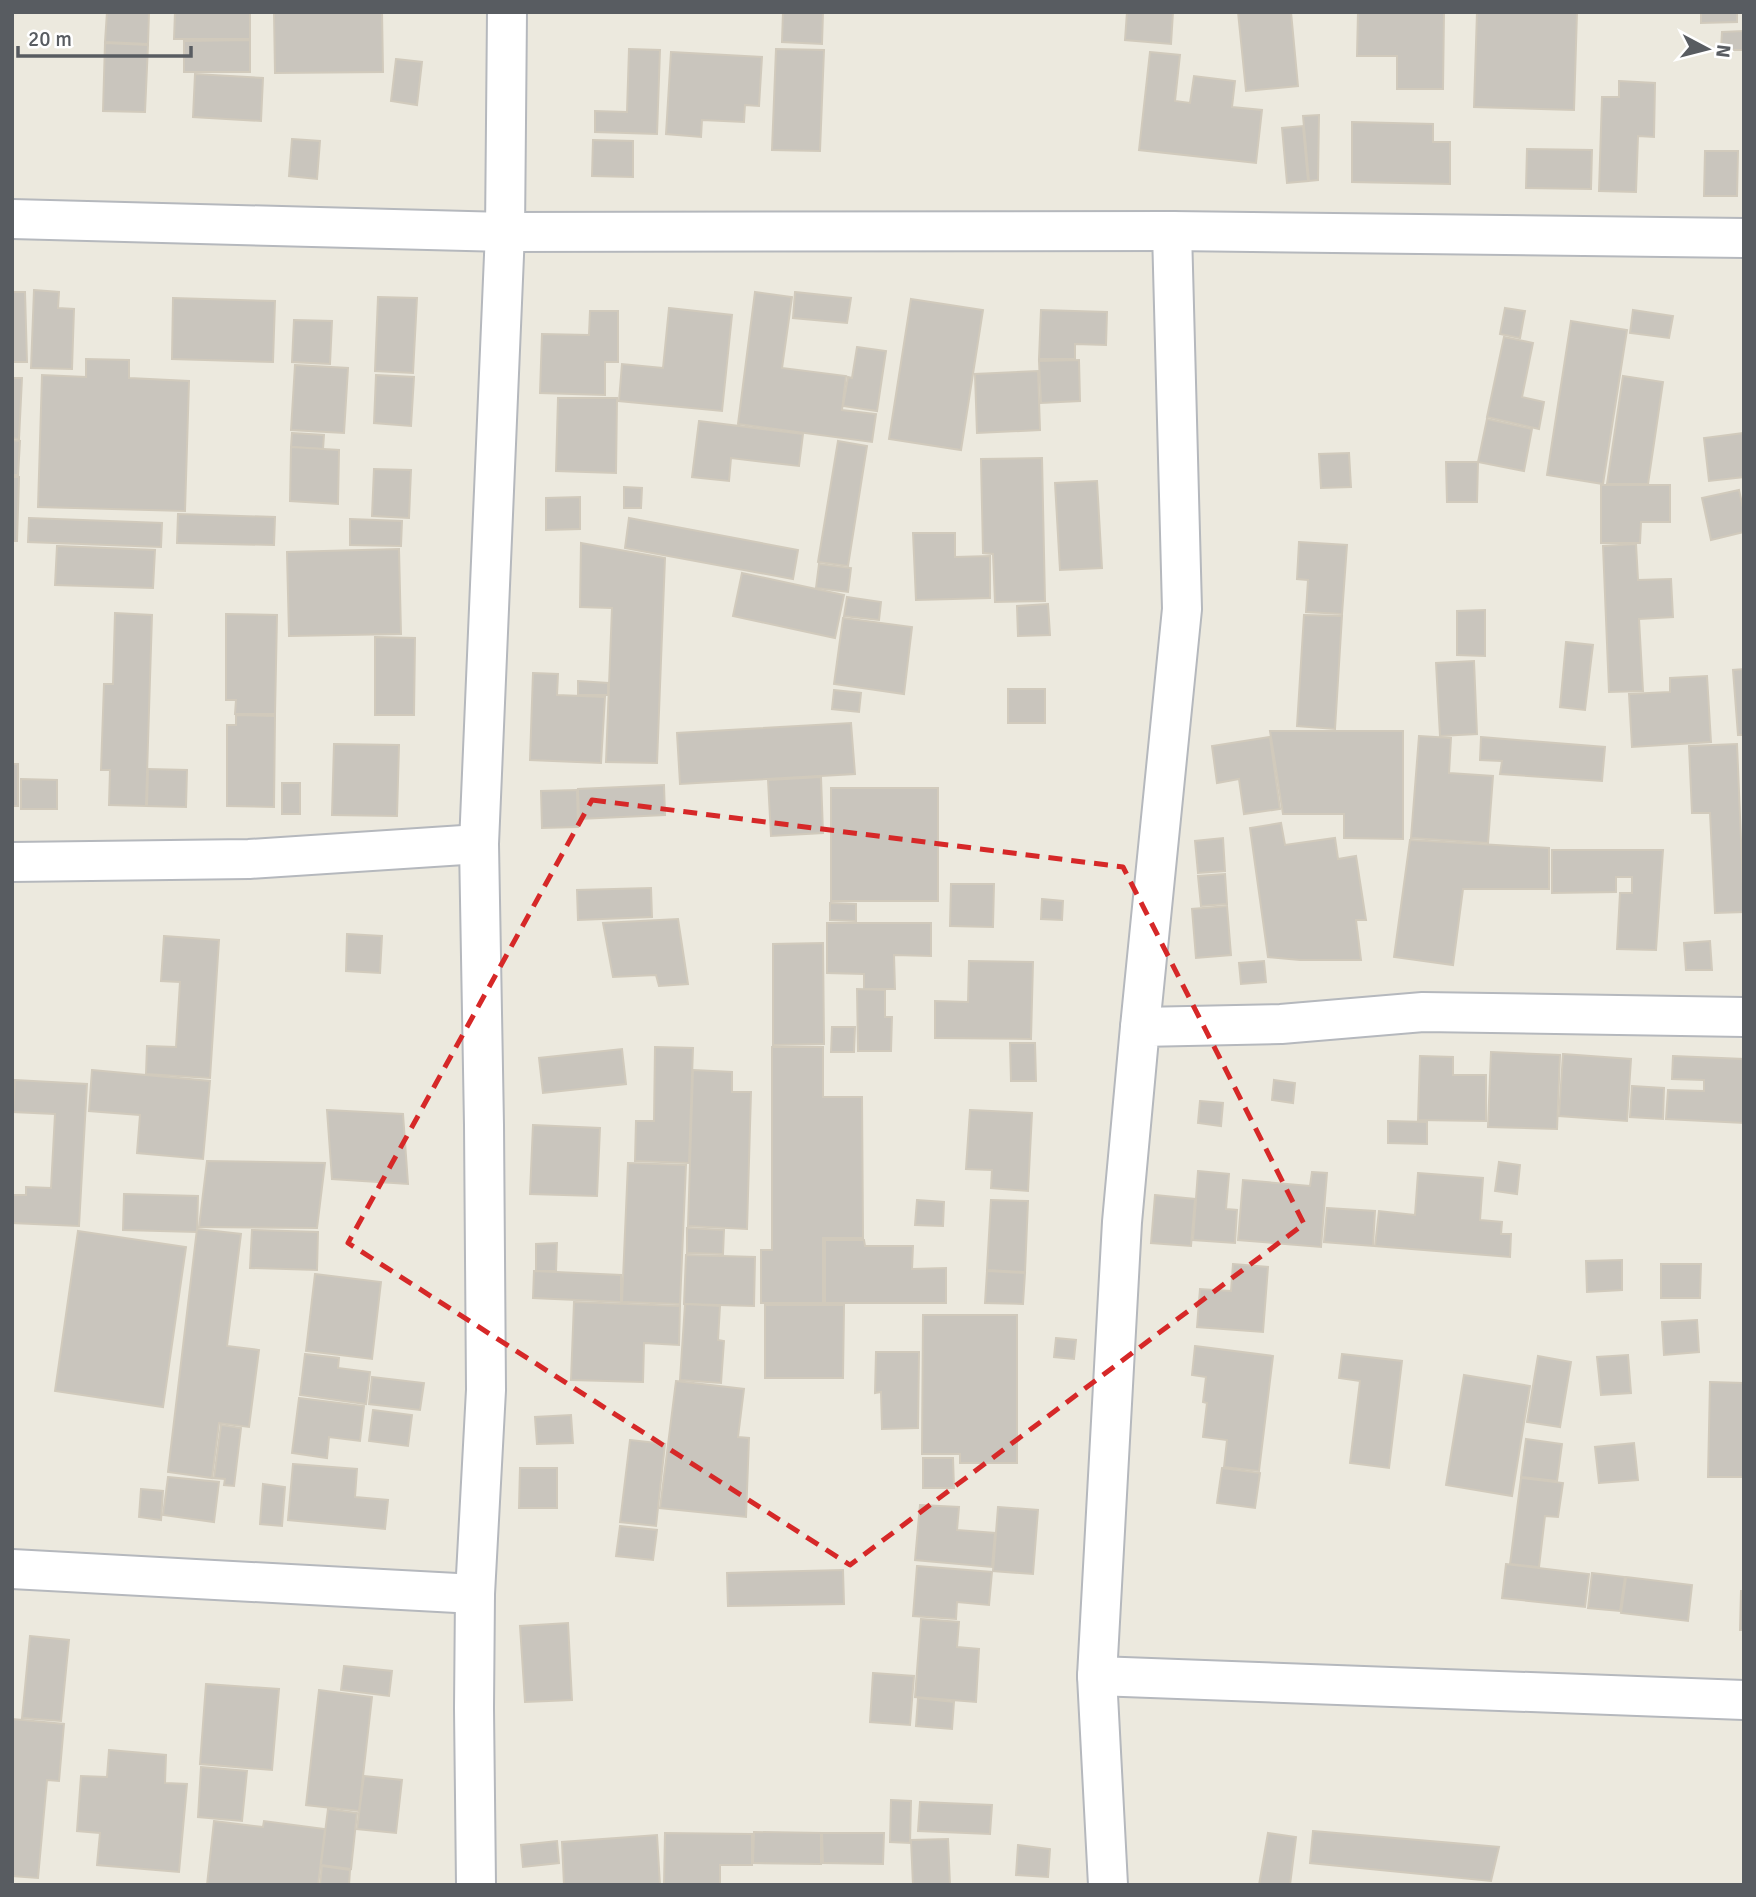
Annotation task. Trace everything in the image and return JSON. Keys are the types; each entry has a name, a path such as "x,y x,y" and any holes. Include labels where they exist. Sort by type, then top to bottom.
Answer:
{"street":[{"path":"476,1885 475,1594 486,1390 479,844 505,232 507,12"},
{"path":"12,219 505,232 1172,231 1744,238"},
{"path":"1108,1885 1097,1675 1122,1222 1182,609 1172,231"},
{"path":"12,862 248,859 479,844"},
{"path":"1140,1027 1281,1024 1423,1012 1744,1017"},
{"path":"12,1569 475,1594"},
{"path":"1097,1675 1744,1700"}],"highlighted area":[{"path":"592,800 1123,867 1304,1224 850,1565 348,1243"}],"building":[{"path":"107,12 149,12 148,44 105,42"},
{"path":"175,12 250,12 250,39 174,39"},
{"path":"274,12 382,12 383,72 275,73"},
{"path":"783,12 823,12 822,44 782,42"},
{"path":"1127,12 1173,12 1171,44 1125,40"},
{"path":"1238,12 1291,12 1298,86 1246,91"},
{"path":"1358,12 1444,12 1443,89 1397,89 1397,56 1357,56"},
{"path":"1477,12 1577,12 1574,110 1474,107"},
{"path":"1701,12 1737,12 1737,22 1701,23"},
{"path":"1744,31 1744,50 1721,50 1722,32"},
{"path":"250,40 250,72 184,72 184,41"},
{"path":"105,43 148,45 145,112 103,111"},
{"path":"629,49 660,50 657,134 595,132 595,111 627,112"},
{"path":"776,49 824,50 820,151 772,150"},
{"path":"671,52 762,57 759,106 745,105 744,122 702,120 701,137 666,134"},
{"path":"1150,52 1180,55 1175,101 1190,103 1194,76 1235,81 1232,107 1262,110 1256,163 1139,150"},
{"path":"396,59 422,62 417,105 391,101"},
{"path":"195,74 263,78 261,121 193,117"},
{"path":"1619,81 1655,83 1654,137 1638,136 1636,192 1599,191 1602,97 1619,97"},
{"path":"1319,115 1318,180 1309,181 1303,116"},
{"path":"1352,122 1433,124 1433,142 1450,142 1450,184 1352,182"},
{"path":"1303,126 1308,181 1287,183 1282,128"},
{"path":"292,139 320,141 317,179 289,176"},
{"path":"593,140 633,141 633,177 592,176"},
{"path":"1527,149 1592,150 1591,189 1526,188"},
{"path":"1705,151 1738,151 1737,196 1704,196"},
{"path":"34,290 59,292 58,308 74,309 72,369 31,368"},
{"path":"12,292 25,292 27,362 12,362"},
{"path":"755,292 792,297 782,368 846,376 842,410 876,414 872,442 738,424"},
{"path":"795,292 851,298 847,323 793,318"},
{"path":"378,297 417,298 413,373 375,371"},
{"path":"173,298 275,301 273,362 172,359"},
{"path":"911,299 983,310 961,450 889,439"},
{"path":"669,308 732,315 722,411 619,401 622,364 663,368"},
{"path":"1505,308 1525,311 1520,338 1500,334"},
{"path":"1041,310 1107,312 1106,345 1075,344 1075,359 1039,359"},
{"path":"1633,310 1673,316 1669,338 1630,333"},
{"path":"590,311 618,311 618,362 605,362 605,395 540,393 542,334 589,335"},
{"path":"294,320 332,321 330,364 292,362"},
{"path":"1571,321 1627,330 1603,484 1547,475"},
{"path":"1504,337 1533,343 1522,397 1544,402 1539,429 1487,417"},
{"path":"857,347 886,351 877,411 843,406 848,377 852,378"},
{"path":"86,359 129,360 129,378 189,381 185,511 38,507 42,375 86,377"},
{"path":"1079,360 1080,401 1041,403 1039,361"},
{"path":"295,365 348,368 344,433 291,430"},
{"path":"1038,371 1040,430 977,433 975,374"},
{"path":"376,375 414,377 411,426 374,423"},
{"path":"1623,376 1663,382 1648,484 1607,484"},
{"path":"12,378 22,378 19,439 12,438"},
{"path":"558,398 617,398 616,473 556,471"},
{"path":"1487,419 1532,429 1524,471 1478,462"},
{"path":"699,421 803,434 799,466 731,458 729,481 692,477"},
{"path":"292,433 324,435 323,449 291,447"},
{"path":"1744,433 1744,477 1709,481 1704,438"},
{"path":"12,440 20,441 18,475 12,475"},
{"path":"838,441 867,446 848,566 818,562"},
{"path":"291,447 339,450 338,504 290,501"},
{"path":"1349,453 1351,487 1321,488 1319,454"},
{"path":"1042,458 1045,601 995,602 993,554 983,553 981,459"},
{"path":"1446,462 1478,462 1477,502 1447,502"},
{"path":"374,469 411,470 409,518 372,516"},
{"path":"12,477 19,477 17,541 12,541"},
{"path":"1097,481 1102,568 1060,570 1055,483"},
{"path":"1601,485 1670,485 1670,522 1641,522 1640,543 1601,543"},
{"path":"624,487 642,488 641,508 624,508"},
{"path":"1739,490 1744,512 1744,532 1711,540 1702,498"},
{"path":"580,497 580,529 546,530 546,498"},
{"path":"178,514 275,517 274,545 177,543"},
{"path":"29,518 162,523 161,547 28,542"},
{"path":"629,518 798,550 793,579 625,548"},
{"path":"350,519 402,521 401,546 350,545"},
{"path":"913,533 955,533 955,557 990,556 990,598 916,600"},
{"path":"1299,542 1347,545 1342,614 1306,612 1308,580 1297,579"},
{"path":"581,543 665,558 657,763 606,762 612,608 580,607"},
{"path":"1636,544 1638,580 1671,579 1673,617 1639,619 1643,691 1609,692 1603,546"},
{"path":"57,546 155,550 153,588 55,585"},
{"path":"399,549 401,634 289,636 287,552"},
{"path":"819,564 851,568 848,592 816,588"},
{"path":"742,573 844,595 835,638 733,616"},
{"path":"847,597 881,602 879,620 844,616"},
{"path":"1048,604 1050,635 1018,636 1017,606"},
{"path":"1485,610 1485,656 1457,655 1457,611"},
{"path":"115,613 152,615 146,806 109,805 110,770 101,770 104,684 113,684"},
{"path":"226,614 277,615 275,714 235,714 236,700 226,700"},
{"path":"1304,615 1342,616 1335,729 1297,726"},
{"path":"843,618 912,627 904,694 834,684"},
{"path":"375,637 415,638 414,715 375,715"},
{"path":"1566,642 1593,645 1585,710 1560,707"},
{"path":"1474,661 1477,734 1440,736 1436,663"},
{"path":"1744,669 1744,735 1738,735 1733,670"},
{"path":"533,673 558,674 557,695 605,697 601,763 530,760"},
{"path":"1707,676 1711,742 1632,747 1629,694 1670,692 1670,678"},
{"path":"578,681 608,683 608,695 578,695"},
{"path":"1008,689 1045,689 1045,723 1008,723"},
{"path":"834,690 861,693 859,712 832,709"},
{"path":"236,715 275,716 274,807 227,806 227,725 236,725"},
{"path":"851,723 855,774 680,784 677,733"},
{"path":"1270,731 1403,731 1403,839 1344,838 1344,814 1283,814"},
{"path":"1419,736 1451,738 1449,773 1493,776 1488,843 1411,838"},
{"path":"1270,737 1280,809 1244,814 1239,779 1217,783 1212,746"},
{"path":"1481,737 1605,747 1602,781 1500,774 1502,761 1480,760"},
{"path":"334,744 399,745 397,816 332,815"},
{"path":"1737,744 1744,912 1715,913 1710,813 1692,813 1689,746"},
{"path":"12,764 18,764 18,806 12,806"},
{"path":"148,769 187,770 186,807 147,806"},
{"path":"821,777 823,833 771,836 768,780"},
{"path":"21,779 57,780 57,809 21,809"},
{"path":"282,783 300,783 300,814 282,814"},
{"path":"664,785 665,815 579,819 578,789"},
{"path":"831,788 938,788 938,901 831,901"},
{"path":"577,790 578,827 542,828 541,791"},
{"path":"1281,823 1285,845 1335,838 1338,859 1356,856 1366,920 1356,920 1361,960 1268,957 1250,828"},
{"path":"1223,838 1225,871 1198,873 1195,841"},
{"path":"1410,840 1549,848 1549,889 1463,889 1453,965 1394,957"},
{"path":"1552,850 1663,850 1656,950 1617,949 1620,893 1632,893 1632,877 1616,877 1616,892 1552,893"},
{"path":"1225,874 1227,904 1201,906 1198,876"},
{"path":"951,884 994,884 993,927 950,926"},
{"path":"651,888 652,917 578,920 577,890"},
{"path":"1042,899 1063,901 1062,920 1041,919"},
{"path":"830,903 856,904 856,921 830,920"},
{"path":"1227,906 1231,955 1196,958 1192,909"},
{"path":"678,919 688,984 659,986 656,975 613,977 603,923"},
{"path":"827,923 931,923 931,956 894,955 895,989 864,989 864,974 827,973"},
{"path":"347,934 382,936 380,973 346,971"},
{"path":"164,936 219,940 210,1078 146,1074 147,1046 176,1047 180,982 161,981"},
{"path":"1710,941 1712,970 1686,970 1684,943"},
{"path":"823,943 824,1044 773,1045 773,944"},
{"path":"969,961 1033,962 1031,1039 935,1038 935,1001 968,1002"},
{"path":"1264,961 1266,982 1241,984 1239,963"},
{"path":"857,989 885,990 885,1017 892,1017 891,1051 858,1051"},
{"path":"832,1027 855,1027 854,1052 831,1052"},
{"path":"1010,1043 1035,1043 1036,1081 1011,1081"},
{"path":"655,1047 693,1048 689,1163 635,1161 636,1121 654,1121"},
{"path":"772,1047 823,1047 823,1097 862,1097 863,1238 823,1238 823,1303 761,1303 761,1250 772,1250"},
{"path":"622,1049 626,1084 543,1093 539,1058"},
{"path":"1491,1052 1560,1055 1557,1129 1488,1127"},
{"path":"1563,1054 1631,1059 1627,1121 1559,1116"},
{"path":"1420,1056 1453,1057 1453,1075 1486,1075 1486,1121 1418,1120"},
{"path":"1673,1056 1744,1059 1744,1123 1666,1119 1668,1090 1704,1091 1704,1080 1672,1079"},
{"path":"92,1070 210,1081 203,1159 137,1153 140,1115 89,1111"},
{"path":"693,1070 732,1072 732,1092 751,1092 747,1229 688,1226"},
{"path":"15,1080 87,1084 79,1226 12,1223 12,1195 26,1195 26,1187 51,1188 55,1114 13,1112"},
{"path":"1274,1080 1295,1083 1293,1103 1272,1100"},
{"path":"1632,1086 1664,1088 1663,1119 1630,1117"},
{"path":"1200,1101 1223,1103 1221,1126 1198,1123"},
{"path":"327,1110 403,1114 408,1184 332,1179"},
{"path":"970,1110 1032,1113 1028,1191 991,1188 992,1170 966,1169"},
{"path":"1388,1121 1427,1122 1427,1144 1388,1143"},
{"path":"533,1125 600,1128 597,1196 530,1194"},
{"path":"207,1161 325,1163 317,1228 199,1227"},
{"path":"1499,1162 1520,1165 1517,1194 1495,1191"},
{"path":"628,1163 686,1165 680,1304 622,1302"},
{"path":"1198,1171 1229,1174 1226,1209 1237,1210 1235,1243 1193,1240"},
{"path":"1312,1172 1327,1173 1321,1247 1238,1240 1243,1180 1310,1186"},
{"path":"1418,1173 1483,1178 1480,1220 1502,1222 1501,1234 1511,1234 1510,1257 1375,1246 1379,1211 1415,1215"},
{"path":"124,1194 198,1196 197,1232 123,1230"},
{"path":"1155,1195 1195,1199 1191,1246 1151,1243"},
{"path":"917,1200 944,1202 943,1226 915,1225"},
{"path":"991,1200 1028,1201 1025,1272 987,1270"},
{"path":"1327,1208 1375,1211 1373,1246 1324,1242"},
{"path":"687,1228 724,1230 723,1254 687,1253"},
{"path":"197,1229 241,1234 227,1346 259,1350 249,1427 219,1423 212,1478 168,1472"},
{"path":"252,1230 318,1232 317,1270 250,1268"},
{"path":"78,1231 186,1247 163,1407 55,1391"},
{"path":"825,1240 864,1240 865,1246 913,1246 912,1269 946,1268 946,1303 825,1303"},
{"path":"557,1243 556,1271 536,1271 536,1244"},
{"path":"686,1255 755,1257 754,1306 684,1304"},
{"path":"1622,1260 1622,1290 1587,1292 1586,1261"},
{"path":"1233,1264 1268,1267 1263,1332 1197,1327 1200,1289 1231,1291"},
{"path":"1661,1264 1701,1264 1700,1298 1661,1298"},
{"path":"534,1271 621,1275 621,1302 533,1298"},
{"path":"987,1271 1025,1273 1023,1304 985,1303"},
{"path":"315,1274 381,1282 372,1359 306,1351"},
{"path":"574,1302 680,1306 679,1345 644,1343 643,1382 571,1380"},
{"path":"685,1304 720,1306 718,1340 724,1341 721,1383 680,1380"},
{"path":"765,1305 844,1305 843,1378 765,1378"},
{"path":"923,1315 1017,1315 1017,1463 960,1463 960,1454 922,1454"},
{"path":"1697,1320 1699,1352 1664,1355 1662,1322"},
{"path":"1056,1338 1076,1340 1074,1359 1054,1357"},
{"path":"1195,1346 1273,1356 1259,1471 1224,1467 1227,1440 1203,1437 1207,1403 1203,1402 1206,1377 1192,1375"},
{"path":"876,1352 919,1352 918,1428 882,1429 881,1392 875,1393"},
{"path":"305,1354 339,1358 338,1368 370,1372 366,1404 300,1395"},
{"path":"1342,1354 1402,1361 1389,1468 1350,1463 1360,1381 1339,1378"},
{"path":"1628,1355 1631,1393 1601,1395 1597,1357"},
{"path":"1538,1356 1571,1362 1560,1427 1527,1422"},
{"path":"1464,1375 1530,1386 1512,1496 1446,1485"},
{"path":"372,1377 424,1383 420,1410 369,1404"},
{"path":"676,1381 744,1389 738,1437 749,1438 746,1517 660,1508"},
{"path":"1710,1382 1744,1383 1744,1477 1708,1477"},
{"path":"299,1398 364,1406 360,1441 329,1437 327,1458 292,1453"},
{"path":"373,1410 412,1415 408,1446 369,1441"},
{"path":"571,1415 573,1443 537,1444 535,1417"},
{"path":"221,1425 241,1428 234,1486 224,1485 225,1479 214,1478"},
{"path":"1526,1439 1562,1444 1557,1481 1521,1477"},
{"path":"630,1440 665,1444 656,1526 620,1522"},
{"path":"1634,1443 1638,1480 1599,1483 1595,1447"},
{"path":"923,1458 953,1458 954,1488 923,1488"},
{"path":"293,1464 357,1469 355,1497 388,1500 385,1529 288,1520"},
{"path":"520,1468 557,1468 557,1508 519,1508"},
{"path":"1222,1468 1260,1473 1255,1508 1217,1503"},
{"path":"168,1477 219,1482 214,1522 163,1515"},
{"path":"1521,1478 1563,1483 1558,1517 1545,1516 1539,1567 1510,1564"},
{"path":"263,1484 285,1487 282,1526 260,1524"},
{"path":"141,1489 163,1491 161,1520 139,1517"},
{"path":"920,1505 959,1507 957,1530 995,1533 992,1567 915,1560"},
{"path":"998,1507 1038,1510 1033,1574 993,1571"},
{"path":"620,1526 657,1530 653,1560 616,1556"},
{"path":"1506,1564 1589,1574 1585,1607 1502,1598"},
{"path":"917,1566 992,1572 989,1605 957,1602 956,1619 913,1616"},
{"path":"843,1570 844,1604 728,1606 727,1573"},
{"path":"1592,1573 1625,1577 1620,1611 1588,1608"},
{"path":"1626,1577 1692,1585 1688,1621 1621,1613"},
{"path":"1741,1591 1744,1591 1744,1630 1740,1630"},
{"path":"921,1619 959,1622 957,1647 979,1649 976,1702 915,1697"},
{"path":"568,1623 572,1700 525,1702 520,1626"},
{"path":"30,1636 69,1640 61,1721 22,1718"},
{"path":"344,1666 392,1671 389,1696 341,1690"},
{"path":"873,1673 914,1676 910,1725 870,1722"},
{"path":"206,1684 279,1689 272,1770 200,1764"},
{"path":"319,1690 372,1697 359,1811 306,1805"},
{"path":"918,1698 954,1702 952,1729 916,1726"},
{"path":"12,1719 64,1724 59,1781 47,1780 38,1878 12,1876"},
{"path":"109,1750 166,1755 165,1783 187,1784 179,1872 97,1865 100,1833 77,1831 81,1776 107,1777"},
{"path":"201,1767 247,1771 242,1821 198,1817"},
{"path":"364,1776 402,1780 396,1833 357,1829"},
{"path":"891,1800 911,1801 910,1843 890,1842"},
{"path":"920,1802 992,1805 990,1834 918,1831"},
{"path":"328,1809 357,1813 351,1869 321,1865"},
{"path":"214,1821 263,1827 264,1821 325,1829 318,1885 207,1885"},
{"path":"1313,1831 1499,1847 1491,1881 1310,1863"},
{"path":"754,1832 821,1833 821,1864 753,1863"},
{"path":"665,1833 752,1834 752,1865 720,1865 720,1885 664,1885"},
{"path":"822,1833 884,1833 883,1864 823,1863"},
{"path":"1268,1833 1296,1837 1290,1885 1259,1885"},
{"path":"657,1835 660,1885 564,1885 562,1842"},
{"path":"948,1839 950,1885 913,1885 911,1840"},
{"path":"557,1841 559,1863 523,1867 521,1845"},
{"path":"1018,1845 1050,1849 1048,1877 1016,1875"},
{"path":"322,1866 350,1870 349,1885 320,1885"}]}
